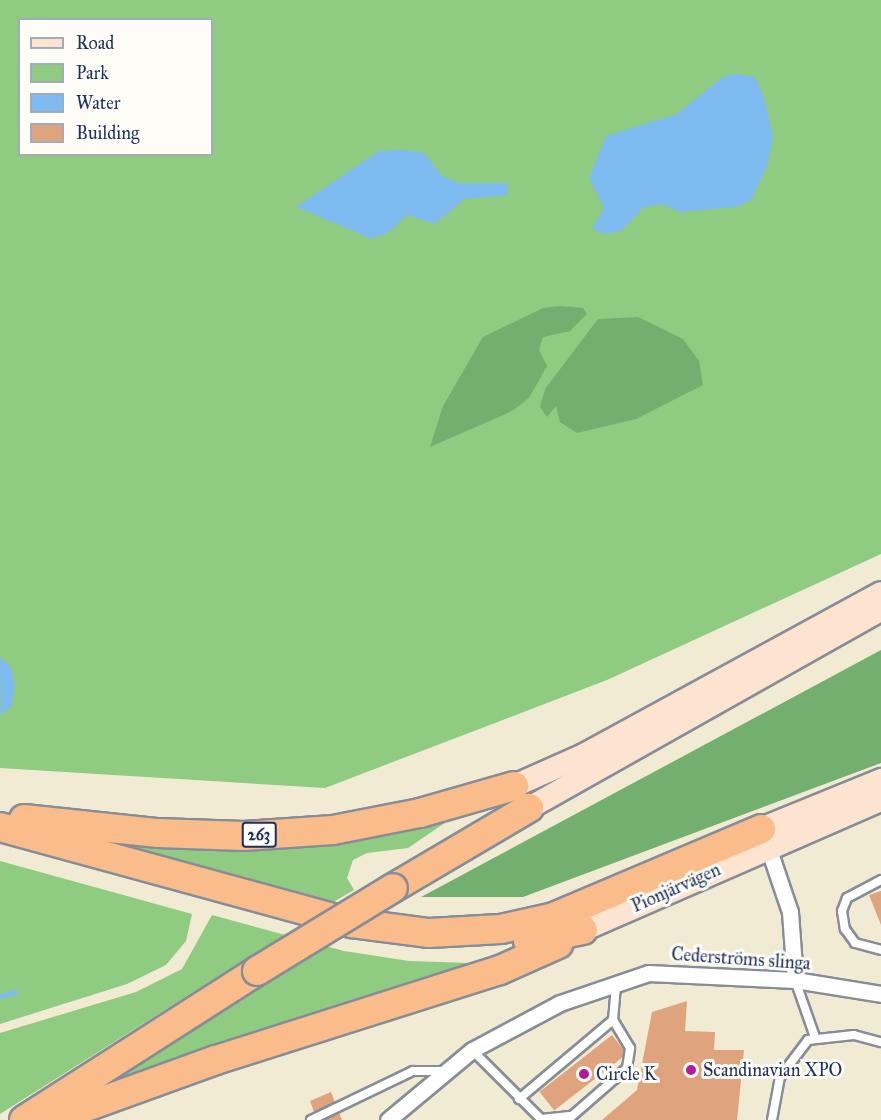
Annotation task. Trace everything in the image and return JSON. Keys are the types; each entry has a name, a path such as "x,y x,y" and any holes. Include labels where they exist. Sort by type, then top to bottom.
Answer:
{"highway":[{"name":"263","path":"0,817 158,833 244,836 344,828 521,797"},
{"name":"263","path":"24,1120 257,971 393,888 521,797"},
{"path":"0,827 352,923 429,933 501,929 554,916 765,838"},
{"path":"0,846 371,945 424,950 477,948 583,930"},
{"path":"50,1120 187,1070 500,970 583,930"}],"main road":[{"name":"263","path":"521,797 584,755 881,592"},
{"name":"263","path":"521,797 881,610"},
{"name":"Pionjärvägen","path":"583,930 881,780"},
{"name":"Pionjärvägen","path":"765,838 881,800"}],"street":[{"path":"765,838 790,912 795,980"},
{"name":"Cederströms slinga","path":"388,1120 472,1050 560,1003 616,982 648,973 688,972 795,980 881,994"}],"lane":[{"path":"881,880 864,886 847,898 842,911 845,929 855,943 881,950"},
{"path":"795,980 815,1037"},
{"path":"472,1050 519,1100 541,1119 572,1116 627,1068 630,1048 613,1020 616,982"},
{"path":"519,1100 613,1020"},
{"path":"772,1120 780,1077 790,1059 815,1037 854,1035 881,1042"},
{"path":"311,1120 412,1071 447,1071"}],"green space":[{"path":"0,0 881,0 881,554 607,680 325,788 0,768"},
{"path":"560,306 583,308 587,314 570,331 543,337 539,350 547,366 529,398 512,411 430,447 443,406 483,337 543,308"},
{"path":"638,317 683,339 699,361 703,385 636,419 577,433 560,422 556,406 547,417 540,407 545,389 598,319"},
{"path":"881,650 881,763 523,897 421,897"},
{"path":"458,814 408,848 367,853 353,860 347,878 354,890 323,908 65,833"},
{"path":"0,861 192,914 186,941 166,965 127,984 0,1024"},
{"path":"212,915 344,951 409,961 469,963 115,1080 259,981 236,965 0,1114 0,1033 136,992 182,969"}],"water":[{"path":"737,74 755,77 764,98 773,137 767,166 751,200 736,207 680,212 661,204 643,208 621,231 604,234 592,229 604,208 589,178 606,136 677,114 724,76"},
{"path":"405,150 424,153 441,175 457,183 507,183 508,195 464,199 435,224 407,215 389,232 372,239 296,207 379,151"},
{"path":"0,657 10,666 15,685 11,707 1,715"}],"building":[{"path":"881,891 881,925 869,895"},
{"name":"Scandinavian XPO","path":"687,1001 685,1031 715,1032 714,1050 744,1050 737,1120 602,1120 637,1090 652,1012"},
{"name":"Circle K","path":"612,1035 627,1054 554,1111 540,1092"},
{"path":"331,1092 342,1120 317,1120 310,1101"}],"waterway":[{"path":"0,996 15,992"}],"place":[{"name":"Scandinavian XPO","path":"691,1070"},
{"name":"Circle K","path":"584,1074"}]}
